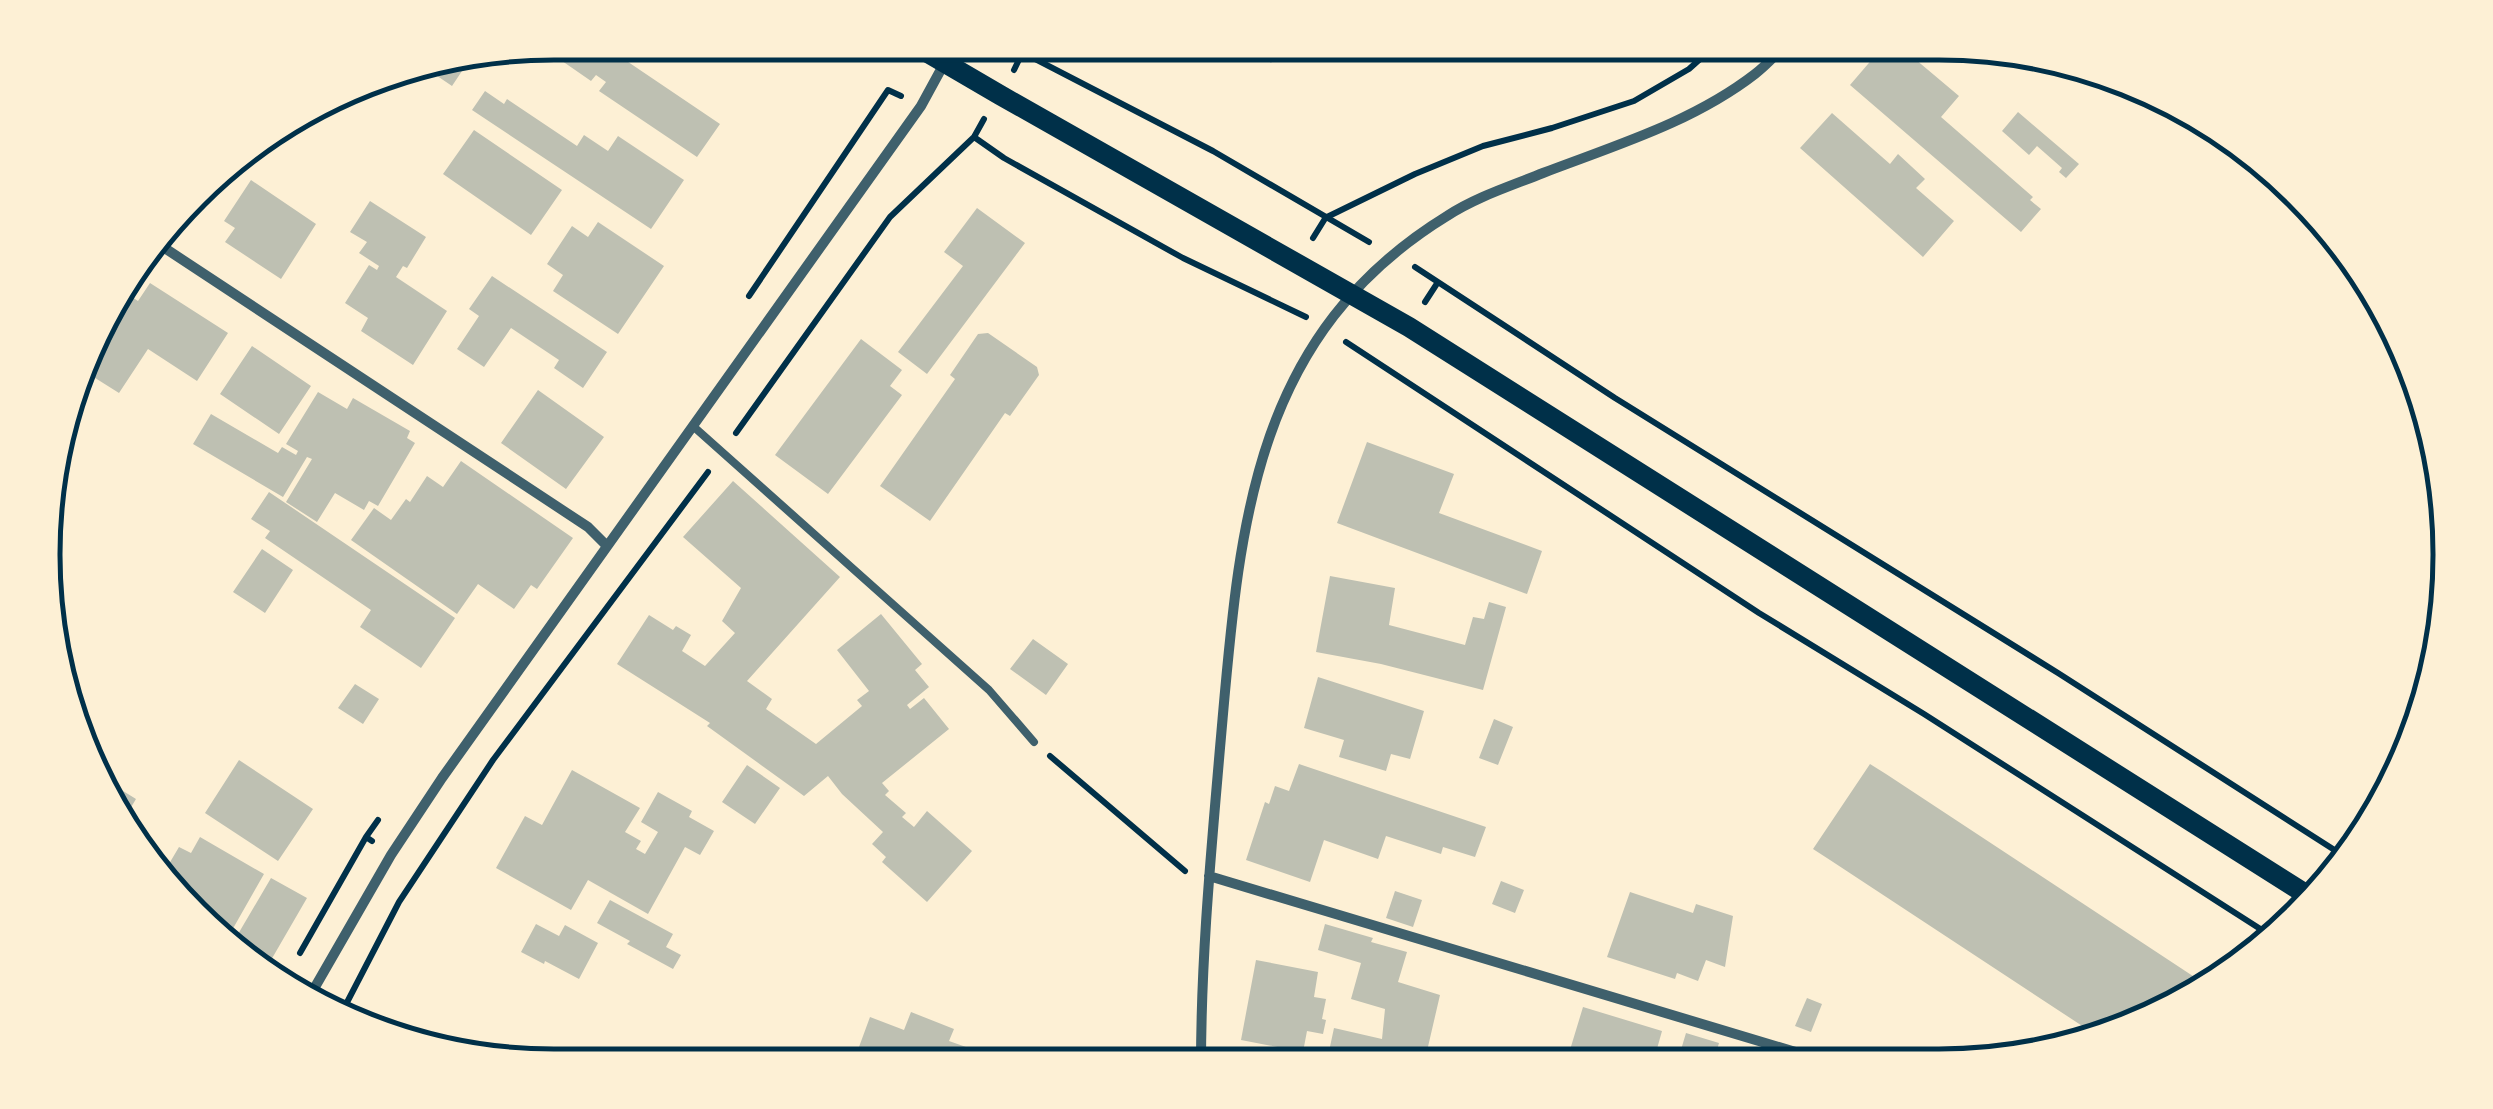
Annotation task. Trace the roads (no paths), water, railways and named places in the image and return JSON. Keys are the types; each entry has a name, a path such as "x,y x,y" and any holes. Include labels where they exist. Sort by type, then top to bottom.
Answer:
{"main road":[{"path":"942,60 1351,292 2301,891"}],"street":[{"path":"1201,1049 1202,973 1232,613 1260,465 1296,372 1351,292 1416,235 1452,212 1496,192 1651,132 1711,103 1769,60"},
{"path":"315,987 411,824 921,106 945,62"},
{"path":"166,249 588,528 607,546"},
{"path":"1209,876 1788,1049"}],"lane":[{"path":"694,427 989,690 1034,742"}]}
